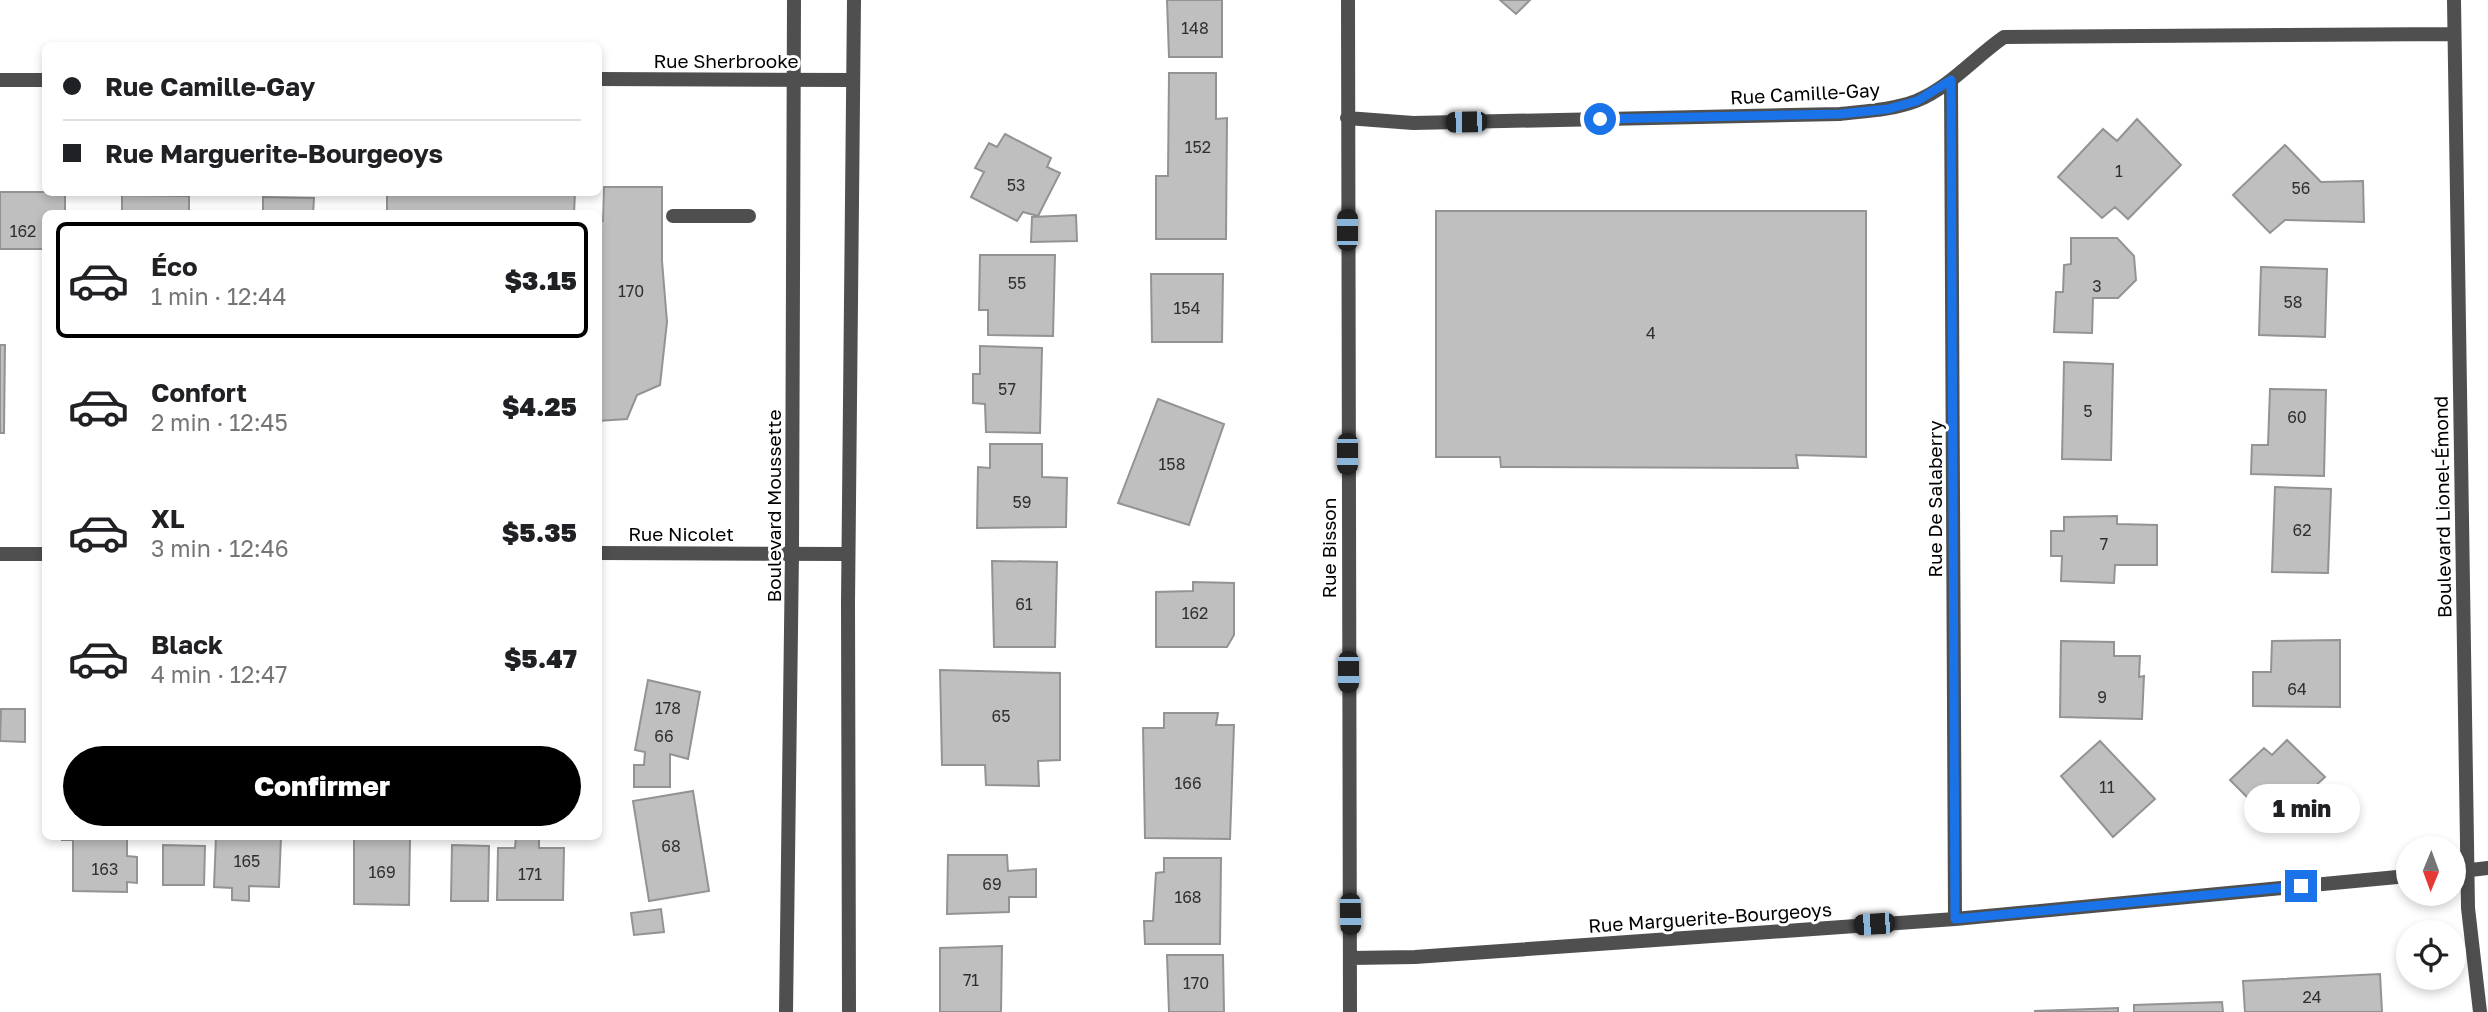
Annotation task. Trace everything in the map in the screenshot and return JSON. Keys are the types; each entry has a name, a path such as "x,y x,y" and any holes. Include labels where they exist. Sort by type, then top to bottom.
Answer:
{"street":[{"name":"Boulevard Moussette","path":"786,1012 792,553 794,0"},
{"path":"849,1012 848,554 853,0"},
{"name":"Rue Bisson","path":"1348,0 1350,1012"},
{"name":"Boulevard Lionel-Émond","path":"2454,0 2460,836"},
{"name":"Rue Camille-Gay","path":"1347,118 1413,123 1840,114 1888,109 1917,101 1951,80 1977,56 2004,37 2454,34"},
{"name":"Rue Sherbrooke","path":"602,79 853,80"},
{"path":"0,80 42,80"},
{"name":"Rue De Salaberry","path":"1951,80 1955,919"},
{"path":"673,216 749,216"},
{"name":"Rue Nicolet","path":"602,553 848,554"},
{"path":"0,554 42,554"},
{"path":"2466,870 2488,868"},
{"name":"Rue Marguerite-Bourgeoys","path":"1350,958 1415,957 1955,919 2396,877"},
{"name":"Boulevard Lionel-Émond","path":"2466,899 2480,1012"}],"building":[{"path":"1167,0 1222,0 1222,57 1169,57"},
{"path":"1500,0 1530,0 1516,14"},
{"path":"1169,73 1216,73 1216,119 1227,118 1226,239 1156,239 1156,176 1168,176"},
{"path":"2137,119 2181,165 2128,219 2115,207 2102,218 2058,177 2103,129 2117,141"},
{"path":"1005,134 1051,158 1047,167 1060,173 1038,216 1023,212 1017,221 971,197 984,172 975,168 989,143 997,147"},
{"path":"2285,145 2321,182 2363,181 2364,222 2285,220 2270,233 2233,195"},
{"path":"604,187 662,187 662,261 667,322 660,385 637,395 627,419 602,421 602,221"},
{"path":"0,192 42,192 42,196 65,196 65,210 42,210 42,249 0,249"},
{"path":"122,196 189,196 189,210 122,210"},
{"path":"387,196 575,196 574,210 387,210"},
{"path":"263,197 314,198 313,210 263,210"},
{"path":"1436,211 1866,211 1866,457 1796,455 1798,468 1501,467 1500,457 1436,457"},
{"path":"1076,215 1077,241 1031,242 1032,217"},
{"path":"2071,238 2117,238 2134,256 2136,280 2118,298 2093,298 2092,333 2054,332 2056,292 2063,292 2064,265 2071,264"},
{"path":"980,255 1055,255 1053,336 988,335 988,310 979,310"},
{"path":"2261,267 2327,269 2325,337 2259,335"},
{"path":"1151,274 1223,274 1222,342 1152,342"},
{"path":"0,345 5,345 4,433 0,433"},
{"path":"980,346 1042,348 1040,433 986,432 985,404 973,403 973,374 980,374"},
{"path":"2064,362 2113,364 2111,460 2062,459"},
{"path":"2270,389 2326,390 2324,476 2251,474 2252,445 2268,445"},
{"path":"1158,399 1224,424 1189,525 1118,503"},
{"path":"990,444 1042,444 1042,477 1067,478 1066,527 977,528 978,467 990,468"},
{"path":"2275,487 2331,489 2328,573 2272,572"},
{"path":"2117,516 2117,524 2157,525 2157,565 2115,565 2114,583 2061,581 2062,556 2051,556 2051,531 2064,531 2064,517"},
{"path":"992,561 1057,562 1055,647 994,647"},
{"path":"1193,582 1234,583 1234,635 1227,647 1156,647 1156,592 1193,591"},
{"path":"2340,640 2340,707 2253,706 2253,672 2271,672 2272,641"},
{"path":"2061,641 2114,642 2114,656 2140,656 2139,677 2144,676 2142,719 2060,717"},
{"path":"940,670 1060,673 1060,760 1038,761 1039,786 986,785 985,765 942,765"},
{"path":"648,680 700,692 688,759 670,754 670,787 634,787 634,765 644,765 645,752 635,750"},
{"path":"1,709 25,709 25,742 0,741"},
{"path":"1164,713 1218,713 1216,725 1234,725 1230,839 1145,838 1143,728 1164,728"},
{"path":"2287,740 2325,777 2274,824 2230,780 2264,748 2272,755"},
{"path":"2100,741 2155,799 2113,837 2061,776"},
{"path":"693,791 709,891 649,901 633,801"},
{"path":"73,840 127,840 127,856 137,857 137,883 127,882 127,892 73,891"},
{"path":"216,840 281,840 279,887 249,886 249,901 232,900 232,888 214,887"},
{"path":"354,840 410,840 409,905 354,904"},
{"path":"516,840 539,840 539,848 564,848 563,900 497,900 498,848 515,848"},
{"path":"163,845 205,846 204,885 163,885"},
{"path":"452,845 489,846 488,901 451,901"},
{"path":"948,855 1007,855 1008,871 1036,869 1036,897 1009,897 1009,912 947,914"},
{"path":"1164,858 1221,858 1220,944 1145,944 1144,921 1153,921 1156,873 1164,872"},
{"path":"661,909 664,932 634,935 631,913"},
{"path":"1002,946 1001,1012 940,1012 940,948"},
{"path":"1167,955 1223,955 1224,1012 1169,1012"},
{"path":"2380,974 2382,1012 2245,1012 2243,981"},
{"path":"2222,1002 2223,1012 2134,1012 2134,1005"},
{"path":"2118,1008 2118,1012 2034,1011"}],"route":[{"path":"1600,119 1840,114 1888,109 1917,101 1951,80 1955,919 2301,886"}]}
